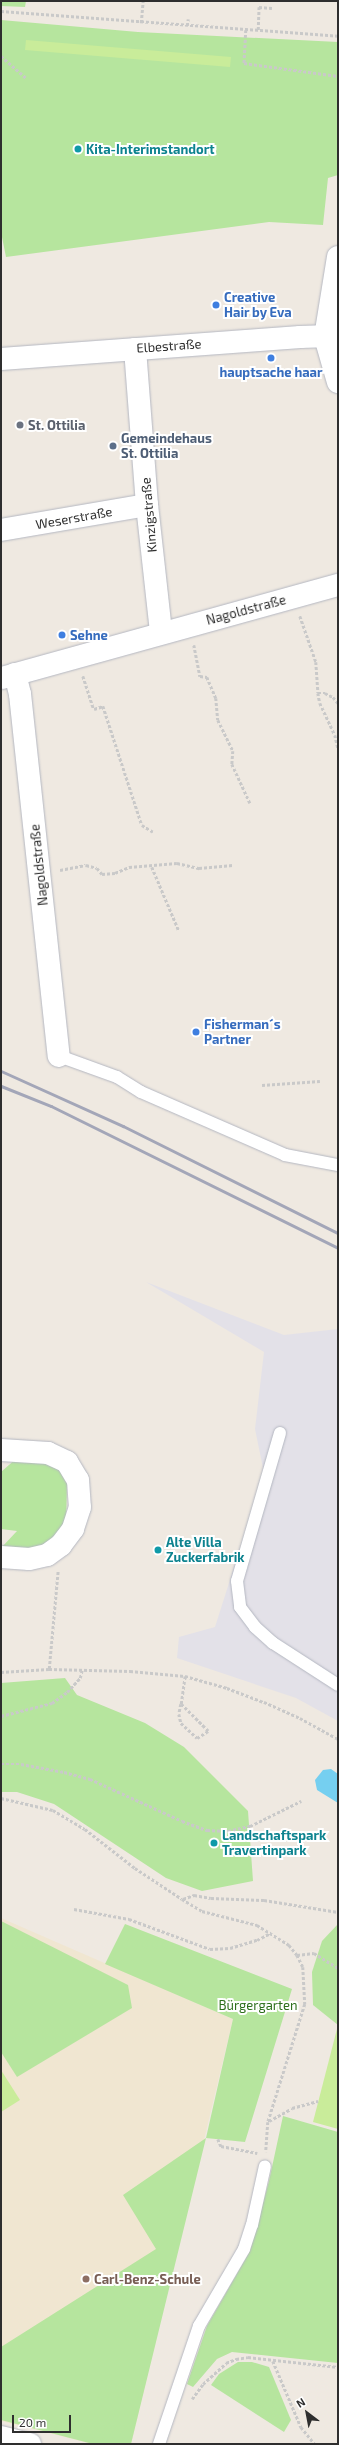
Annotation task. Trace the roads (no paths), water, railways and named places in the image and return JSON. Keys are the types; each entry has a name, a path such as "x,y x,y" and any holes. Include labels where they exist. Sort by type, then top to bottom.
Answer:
{"street":[{"path":"338,257 332,336 338,382"},
{"name":"Elbestraße","path":"1,359 332,336"},
{"name":"Kinzigstraße","path":"135,349 147,505 161,632"},
{"name":"Weserstraße","path":"1,530 147,505"},
{"name":"Nagoldstraße","path":"59,1056 20,694 8,676 161,632 338,585"},
{"path":"1,1450 48,1453 66,1462 78,1480 80,1508 73,1529 61,1545 47,1555 29,1559 1,1557"},
{"path":"1,2437 30,2444"}],"lane":[{"path":"59,1056 117,1077 148,1095 285,1155 338,1165"},
{"path":"280,1433 237,1582 240,1607 255,1628 273,1643 338,1685"},
{"path":"159,2444 200,2326 247,2250 265,2166"}],"water":[{"path":"331,1769 338,1774 338,1803 317,1790 315,1780 323,1770"}],"railway":[{"path":"1,1071 123,1126 338,1233"},
{"path":"1,1086 51,1106 338,1248"}],"place":[{"name":"Kita-Interimstandort","path":"78,149"},
{"name":"Creative Hair by Eva","path":"216,305"},
{"name":"hauptsache haar","path":"271,358"},
{"name":"St. Ottilia","path":"20,425"},
{"name":"Gemeindehaus St. Ottilia","path":"113,446"},
{"name":"Sehne","path":"62,635"},
{"name":"Fisherman´s Partner","path":"196,1032"},
{"name":"Alte Villa Zuckerfabrik","path":"158,1550"},
{"name":"Landschaftspark Travertinpark","path":"214,1843"},
{"name":"Carl-Benz-Schule","path":"86,2279"}],"park label":[{"name":"Bürgergarten","path":"258,2005"}]}
